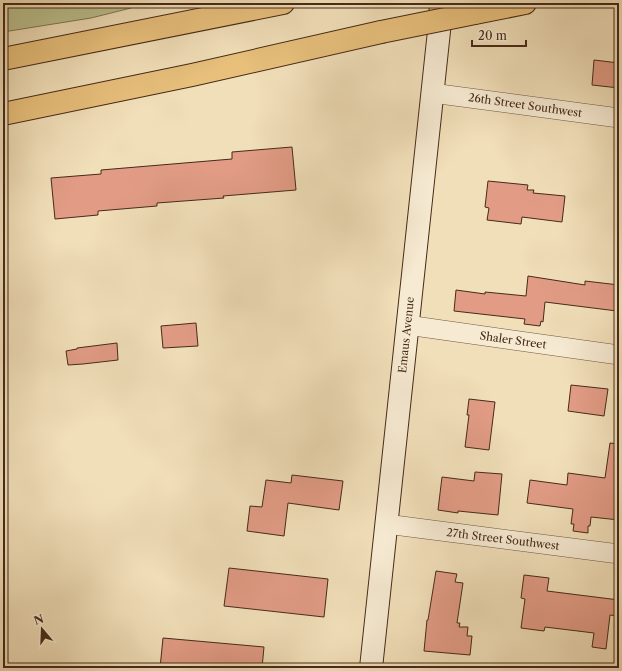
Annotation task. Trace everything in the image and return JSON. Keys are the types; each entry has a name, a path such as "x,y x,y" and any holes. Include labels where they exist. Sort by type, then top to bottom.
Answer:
{"highway":[{"path":"3,59 282,3"},
{"path":"3,114 192,75 381,32 524,3"}],"main road":[{"name":"Emaus Avenue","path":"371,668 441,6"}],"street":[{"name":"26th Street Southwest","path":"432,93 619,118"},
{"name":"Shaler Street","path":"407,325 619,355"},
{"name":"27th Street Southwest","path":"386,524 619,554"}],"green space":[{"path":"3,3 131,3 131,8 91,18 3,32"}],"building":[{"path":"594,60 619,63 619,88 592,85"},
{"path":"292,147 296,190 223,196 224,198 157,203 157,206 98,211 98,215 55,219 51,178 101,174 101,170 232,159 232,152"},
{"path":"488,181 528,185 527,190 534,190 533,193 565,196 562,222 522,217 521,224 487,220 489,208 485,207"},
{"path":"528,276 585,285 585,281 619,285 617,311 545,302 543,322 541,321 540,326 524,324 525,319 454,311 456,290 485,294 485,292 526,296"},
{"path":"196,323 198,346 163,348 161,326"},
{"path":"117,343 118,360 68,365 66,351 77,348"},
{"path":"571,385 608,389 604,416 568,411"},
{"path":"469,399 495,402 489,450 465,447 469,415 467,415"},
{"path":"610,443 619,444 619,520 591,517 590,526 588,526 588,533 573,531 574,524 571,524 573,509 527,503 530,480 567,485 568,473 605,478"},
{"path":"475,472 502,474 498,515 458,511 458,513 438,510 442,477 474,481"},
{"path":"292,475 343,481 339,510 288,503 284,536 247,531 250,506 262,507 266,480 291,483"},
{"path":"229,568 328,579 324,617 224,606"},
{"path":"436,571 457,574 455,582 463,583 457,623 460,623 459,627 468,627 467,636 472,636 470,655 424,651 427,620"},
{"path":"524,575 549,578 547,591 619,600 619,616 610,615 606,649 592,647 594,633 545,627 544,631 521,628 525,599 521,598"},
{"path":"163,638 264,647 262,668 160,668"}]}
